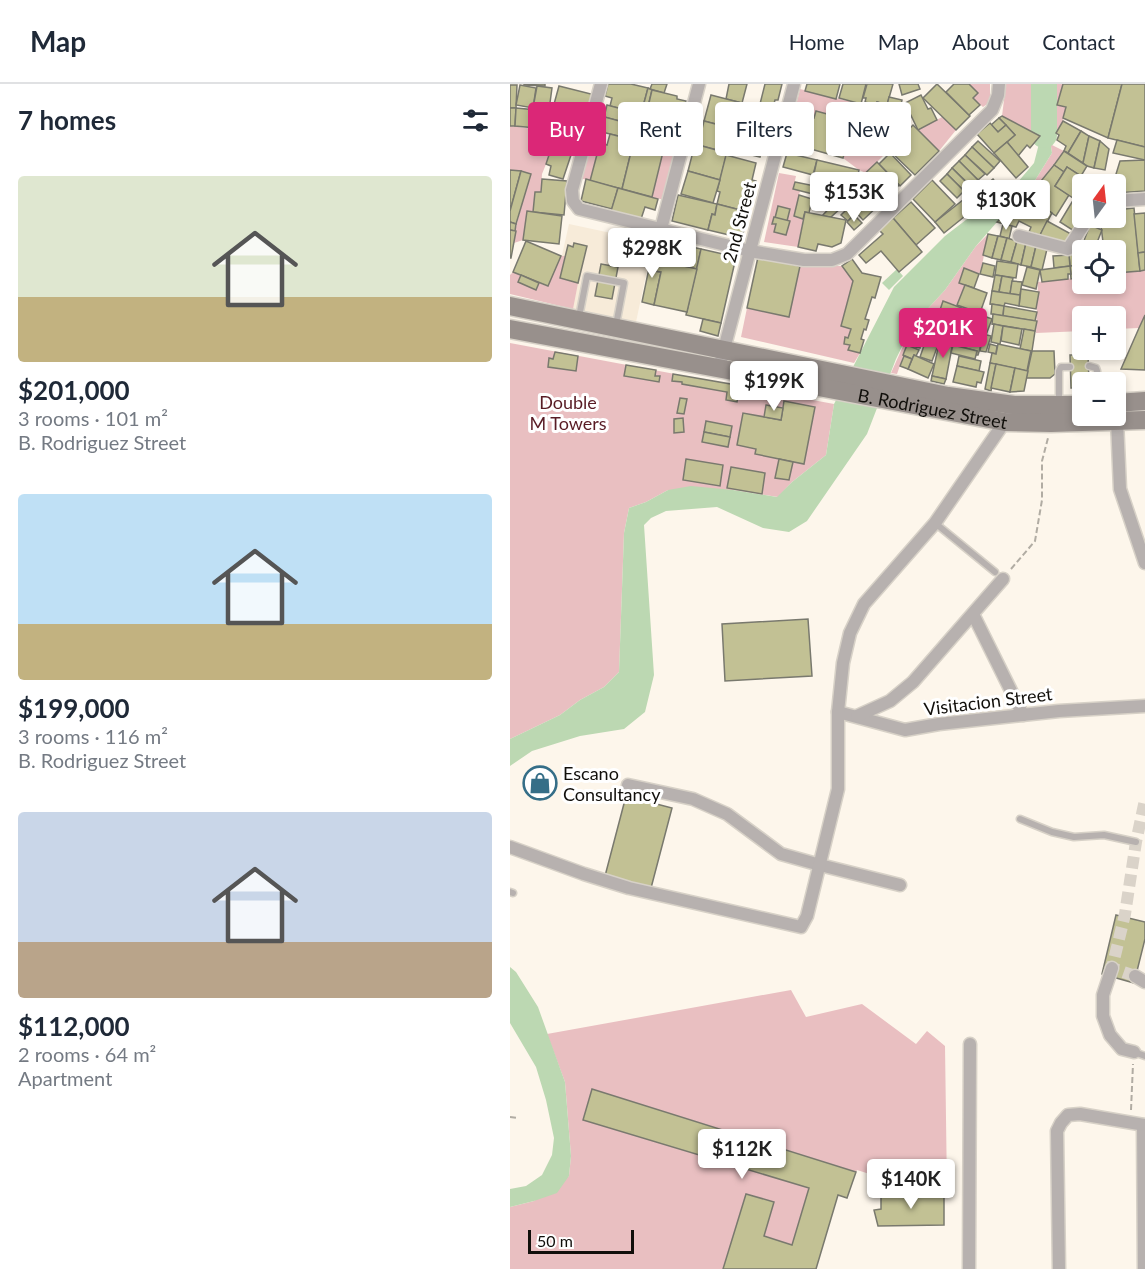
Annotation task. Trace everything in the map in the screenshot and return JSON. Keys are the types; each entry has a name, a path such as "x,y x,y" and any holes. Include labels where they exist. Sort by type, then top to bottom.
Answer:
{"main road":[{"name":"B. Rodriguez Street","path":"510,306 724,350 821,379 899,395 1005,422 1051,423 1072,420"},
{"name":"B. Rodriguez Street","path":"510,329 719,368 821,379"},
{"name":"B. Rodriguez Street","path":"899,395 1014,405 1072,405"},
{"name":"B. Rodriguez Street","path":"1126,408 1145,401"},
{"name":"B. Rodriguez Street","path":"1126,415 1145,420"}],"street":[{"path":"601,84 572,190 573,201 579,209 750,251 804,260 832,260 847,254 992,110 998,95 999,84"},
{"path":"661,229 699,84"},
{"name":"2nd Street","path":"719,368 794,84"},
{"path":"1126,200 1145,199"},
{"path":"1019,236 1068,249 1082,228"},
{"path":"510,847 629,888 801,927 807,916 838,789 838,712 843,663 850,633 864,604 935,523 1005,422 1014,405"},
{"path":"1118,426 1120,489 1145,563"},
{"path":"857,716 890,701 913,682 973,614 999,576"},
{"path":"973,614 1023,715"},
{"name":"Visitacion Street","path":"838,712 905,730 1059,711 1145,706"},
{"path":"628,785 693,799 727,814 781,854 900,885"},
{"path":"1112,968 1102,995 1103,1016 1110,1035 1122,1048 1139,1054"},
{"path":"969,1269 970,1044"},
{"path":"1059,1269 1057,1131 1068,1115 1080,1114 1144,1125 1144,1269"}],"lane":[{"path":"579,321 587,276 624,283 615,328"},
{"path":"1089,366 1096,368 1097,372"},
{"path":"1059,406 1059,370 1061,367 1070,367"},
{"path":"935,523 999,576"},
{"path":"1020,819 1052,832 1074,837 1104,835 1136,842"}],"path":[{"path":"999,576 1035,541 1042,500 1042,461 1051,423"},
{"path":"1130,1122 1139,1054"},
{"path":"510,1117 518,1118"}],"shaded area":[{"path":"1045,84 1051,84 1057,114 1050,140 1052,153 1026,195 997,222 976,246 945,290 912,326 896,359 867,434 807,521 789,532 763,528 717,507 666,511 651,518 644,525 654,675 645,712 624,729 580,736 532,751 510,766 510,739 560,715 580,700 604,687 619,672 624,533 629,508 668,490 691,486 777,497 826,455 834,404 894,287 945,236 988,203 1007,195 1034,163 1042,132"},
{"path":"569,224 653,242 636,322 551,304"},
{"path":"897,269 903,276 889,290 882,283"},
{"path":"510,967 516,972 538,1007 565,1082 571,1156 569,1176 557,1193 510,1207 510,1189 526,1186 542,1175 552,1155 554,1138 536,1067 510,1023"}],"green space":[{"path":"969,84 990,84 990,102 983,107 973,98 978,93"},
{"path":"1006,84 1042,84 1040,136 1002,116"},
{"path":"1051,84 1063,84 1057,105 1066,107 1063,121 1052,145 1064,151 1028,197 1026,195 1052,153 1050,140 1057,114"},
{"path":"800,89 852,102 826,102 826,114 816,111 814,118 814,102 797,102"},
{"path":"942,117 956,130 939,151 918,130"},
{"path":"510,126 528,128 528,156 549,156 542,174 541,192 535,192 533,212 527,212 523,240 514,243 530,174 510,170"},
{"path":"586,156 596,156 590,181 580,178"},
{"path":"662,156 676,156 664,200 652,197"},
{"path":"844,156 883,156 866,173 843,158"},
{"path":"779,173 796,176 793,189 800,191 794,216 803,219 798,247 764,242"},
{"path":"988,234 979,274 964,269 959,282 965,285 957,305 943,301 940,310 937,309 935,316 948,323 945,339 940,340 938,345 926,340 911,341 910,346 907,345 897,374 891,373 912,326 945,290 976,246"},
{"path":"561,256 565,256 560,278 578,283 573,309 510,294 510,275 513,272 521,275 536,290 539,283 547,286"},
{"path":"800,266 842,266 853,281 841,326 851,329 844,344 850,345 849,350 860,353 854,363 741,337 747,308 789,317"},
{"path":"1145,270 1145,315 1139,328 1126,329 1126,306 1072,306 1072,331 1036,333 1038,282 1072,278 1072,294 1126,294 1126,272"},
{"name":"Double M Towers","path":"510,343 834,404 826,455 792,482 778,497 733,490 668,490 629,508 624,533 619,672 604,687 580,700 560,715 510,739"},
{"path":"791,990 806,1017 862,1004 916,1044 927,1031 945,1046 947,1190 888,1193 882,1178 857,1170 856,1172 592,1089 583,1120 809,1188 792,1245 764,1236 774,1202 747,1194 723,1269 510,1269 510,1207 534,1201 569,1176 571,1156 565,1082 547,1034"}],"building":[{"path":"545,84 545,86 524,85"},
{"path":"608,84 631,84 648,88 644,102 618,102 618,108 610,106 612,98 605,96"},
{"path":"652,84 667,84 664,93 650,89"},
{"path":"729,84 747,84 742,102 726,99"},
{"path":"765,84 782,84 778,100 760,102"},
{"path":"807,84 840,84 836,99 805,91"},
{"path":"843,84 866,84 862,102 839,98"},
{"path":"867,84 893,84 888,102 865,102 866,98 863,98"},
{"path":"899,84 918,84 920,89 902,95"},
{"path":"937,84 970,116 956,130 923,98"},
{"path":"954,84 969,84 978,93 973,98 980,105 969,115 946,92"},
{"path":"1063,84 1122,84 1108,138 1063,118 1066,107 1057,105"},
{"path":"1122,84 1145,84 1145,147 1108,138"},
{"path":"510,85 517,85 516,108 510,108"},
{"path":"520,85 536,88 534,102 528,102 528,107 516,105"},
{"path":"537,86 552,88 550,102 534,102"},
{"path":"559,86 595,95 593,102 555,102"},
{"path":"648,88 652,90 649,102 644,102"},
{"path":"652,90 677,96 677,99 686,101 686,102 649,102"},
{"path":"711,95 738,102 715,102 715,124 704,121"},
{"path":"921,95 937,120 918,130 911,115 911,102 907,102"},
{"path":"889,97 902,100 902,102 888,102"},
{"path":"607,105 618,108 618,121 606,118"},
{"path":"510,108 516,108 515,126 510,126"},
{"path":"516,108 528,109 528,127 515,126"},
{"path":"816,111 826,114 826,153 814,150"},
{"path":"1002,116 1040,136 1030,148 1027,145 1018,156 1007,142 1015,135 999,118"},
{"path":"606,117 618,121 618,136 606,133"},
{"path":"999,118 1006,125 998,132 991,125"},
{"path":"704,121 715,124 715,149 703,146"},
{"path":"1063,121 1081,131 1068,153 1064,151 1066,146 1057,140 1059,135 1056,133"},
{"path":"990,123 998,132 1006,125 1015,135 994,153 977,134"},
{"path":"913,125 939,151 915,175 895,156 911,156 911,127"},
{"path":"1081,131 1089,136 1083,163 1068,153"},
{"path":"610,134 618,136 618,156 630,156 622,189 590,181 597,156 606,156"},
{"path":"1089,136 1100,141 1094,168 1083,163"},
{"path":"1117,140 1145,147 1145,160 1113,153"},
{"path":"978,141 1000,161 994,168 972,147"},
{"path":"1100,141 1109,149 1105,170 1094,168"},
{"path":"1007,142 1028,167 1016,178 994,153"},
{"path":"703,146 715,150 715,156 726,156 720,180 688,171 692,156 703,156"},
{"path":"972,147 994,168 987,175 965,155"},
{"path":"1064,151 1087,166 1082,174 1078,174 1067,167 1064,172 1054,165"},
{"path":"965,155 985,174 978,180 959,161"},
{"path":"549,156 571,156 563,179 549,175 551,166 546,164"},
{"path":"630,156 662,156 652,197 622,189"},
{"path":"726,156 756,163 752,180 756,181 748,212 717,204 720,192 717,191"},
{"path":"786,156 817,160 813,175 783,167"},
{"path":"887,156 893,156 911,175 900,186 879,164"},
{"path":"817,160 859,170 857,179 850,186 813,178"},
{"path":"1145,160 1145,191 1126,192 1126,174 1116,174 1120,161"},
{"path":"959,161 978,180 972,187 952,168"},
{"path":"877,162 899,185 881,203 858,180"},
{"path":"1054,165 1064,172 1055,186 1069,195 1056,216 1028,197"},
{"path":"1067,167 1078,174 1072,174 1072,197 1055,186"},
{"path":"952,168 970,186 964,191 947,174"},
{"path":"510,170 521,171 510,211"},
{"path":"521,171 531,174 516,224 510,222 510,211"},
{"path":"688,171 720,180 713,203 681,194"},
{"path":"947,174 964,191 957,198 940,181"},
{"path":"542,179 567,181 564,215 533,212 535,192 541,192"},
{"path":"586,179 618,188 612,209 581,201"},
{"path":"993,179 1000,188 944,233 935,222"},
{"path":"858,180 881,203 863,220 841,196"},
{"path":"932,180 955,204 935,222 913,199"},
{"path":"816,181 834,185 830,205 811,202"},
{"path":"795,182 815,186 813,194 793,189"},
{"path":"618,188 658,199 655,210 645,207 641,219 611,211"},
{"path":"678,195 717,204 708,230 672,221"},
{"path":"799,195 812,199 809,213 805,212 803,219 794,216"},
{"path":"1026,195 1052,213 1040,235 1029,232 1031,227 1019,221 1016,227 997,222"},
{"path":"839,198 856,213 848,221 841,215 845,211 841,208 831,217 822,216"},
{"path":"911,202 935,228 916,245 893,218"},
{"path":"1072,202 1072,228 1076,228 1074,231 1060,222"},
{"path":"717,204 748,212 742,238 708,230"},
{"path":"778,206 790,209 787,221 775,218"},
{"path":"1134,208 1140,271 1126,272 1126,240 1103,240 1101,228 1126,228 1126,209"},
{"path":"527,211 562,216 559,244 523,240"},
{"path":"805,212 846,220 841,243 832,247 818,244 816,251 798,247"},
{"path":"1145,213 1145,252 1138,253 1134,214"},
{"path":"854,215 862,223 854,230 847,222"},
{"path":"774,217 790,221 786,235 774,232 776,224 772,224"},
{"path":"893,218 922,252 899,272 881,251 866,263 859,255 883,234 879,230"},
{"path":"1047,221 1071,234 1065,244 1040,235"},
{"path":"510,222 516,224 515,231 510,230"},
{"path":"1003,224 1012,226 1009,239 1000,236"},
{"path":"1089,228 1102,230 1098,240 1084,240"},
{"path":"510,230 516,231 511,258 510,258"},
{"path":"988,234 998,236 992,258 983,255"},
{"path":"998,236 1007,238 1001,260 992,258"},
{"path":"1007,238 1017,241 1011,262 1001,260"},
{"path":"662,240 701,249 697,269 657,260"},
{"path":"526,241 561,256 548,286 513,272"},
{"path":"1017,241 1026,243 1021,265 1011,262"},
{"path":"574,243 587,246 578,283 560,278 568,245 573,247"},
{"path":"1026,243 1036,246 1031,267 1021,265"},
{"path":"654,244 660,245 654,271 661,272 654,305 642,302"},
{"path":"1036,246 1047,249 1042,270 1031,267"},
{"path":"1072,248 1072,266 1070,266 1069,255"},
{"path":"701,249 736,257 721,323 686,315"},
{"path":"1145,252 1145,270 1140,271 1138,253"},
{"path":"1069,255 1070,266 1054,268 1053,256"},
{"path":"758,257 800,266 789,317 747,308"},
{"path":"852,259 862,273 881,277 875,298 872,297 865,319 869,320 861,339 864,340 860,353 848,350 850,345 844,344 845,337 848,338 851,329 841,326 853,281 842,266"},
{"path":"657,260 697,269 687,312 654,305 661,272 654,271"},
{"path":"997,261 1018,264 1016,278 995,275"},
{"path":"983,263 995,266 993,277 980,274"},
{"path":"601,264 618,267 612,299 595,296"},
{"path":"1070,266 1071,274 1068,274 1068,279 1042,282 1040,270"},
{"path":"1027,267 1040,270 1036,289 1022,285"},
{"path":"964,268 979,274 974,288 959,283"},
{"path":"521,275 539,283 536,290 518,282"},
{"path":"995,275 1002,276 999,292 992,291"},
{"path":"1002,276 1013,278 1010,294 999,292"},
{"path":"1012,281 1022,282 1020,295 1010,294"},
{"path":"965,285 987,293 980,313 957,305"},
{"path":"1021,289 1039,292 1036,309 1019,306"},
{"path":"992,291 1020,295 1019,306 1005,303 1004,306 990,304"},
{"path":"943,301 978,314 972,330 934,316 937,309 940,310"},
{"path":"992,304 1004,306 1003,316 991,314"},
{"path":"1004,306 1037,312 1035,321 1003,316"},
{"path":"978,314 992,319 986,335 972,330"},
{"path":"993,314 1037,321 1035,331 992,324"},
{"path":"1145,315 1145,370 1121,369 1126,360"},
{"path":"703,319 721,323 718,336 700,331"},
{"path":"948,323 962,326 959,342 945,339"},
{"path":"994,324 1003,326 1000,344 991,342"},
{"path":"1003,326 1022,329 1019,345 1001,341"},
{"path":"1024,329 1035,331 1032,351 1020,349"},
{"path":"961,333 983,338 978,355 976,355 977,351 954,345 955,341 959,342"},
{"path":"983,334 991,336 986,352 980,351"},
{"path":"940,339 953,342 946,379 932,376"},
{"path":"911,340 921,342 920,348 910,346"},
{"path":"926,340 938,345 932,361 920,357"},
{"path":"990,344 997,346 996,354 988,352"},
{"path":"998,344 1031,351 1027,371 990,363 992,353 996,354"},
{"path":"907,345 919,350 912,359 903,355"},
{"path":"953,345 977,351 975,359 951,353"},
{"path":"1032,351 1054,351 1055,374 1050,378 1026,378"},
{"path":"555,352 578,356 576,371 548,367 549,358 553,359"},
{"path":"914,355 934,364 928,378 908,369"},
{"path":"1070,355 1072,355 1072,360 1088,360 1089,372 1072,372 1071,388"},
{"path":"904,356 912,359 908,369 900,366"},
{"path":"959,356 981,361 979,371 957,366"},
{"path":"990,363 996,364 991,391 985,389"},
{"path":"996,364 1015,368 1010,392 991,388"},
{"path":"626,365 656,370 655,376 660,376 659,382 624,376"},
{"path":"957,366 984,372 981,383 977,382 976,387 953,382"},
{"path":"1015,368 1028,371 1024,391 1010,392"},
{"path":"673,374 742,386 745,394 744,397 738,396 737,402 726,400 727,392 672,381"},
{"path":"932,376 946,379 944,384 931,381"},
{"path":"680,398 687,399 684,414 677,413"},
{"path":"784,401 815,407 804,464 755,454 756,449 737,445 743,413 781,420"},
{"path":"766,405 783,408 781,420 764,417"},
{"path":"683,418 684,432 674,433 674,419"},
{"path":"706,421 732,426 730,437 704,432"},
{"path":"704,432 730,437 728,447 702,442"},
{"path":"686,459 723,465 720,486 683,480"},
{"path":"779,459 793,462 789,480 775,478"},
{"path":"731,467 765,473 762,494 727,488"},
{"path":"808,619 812,676 725,681 722,624"},
{"path":"626,796 672,808 651,888 605,876"},
{"path":"1116,915 1145,922 1145,939 1134,983 1102,974"},
{"path":"592,1089 856,1172 847,1198 838,1195 816,1269 723,1269 746,1194 774,1202 764,1236 792,1245 809,1188 583,1120"},
{"path":"944,1194 944,1225 878,1226 874,1210 881,1209 881,1195"}],"waterway":[{"path":"1044,84 1044,135"}],"tunnel":[{"path":"1135,976 1112,968 1125,914 1145,800"}],"place":[{"name":"Escano Consultancy","path":"540,783"}]}
